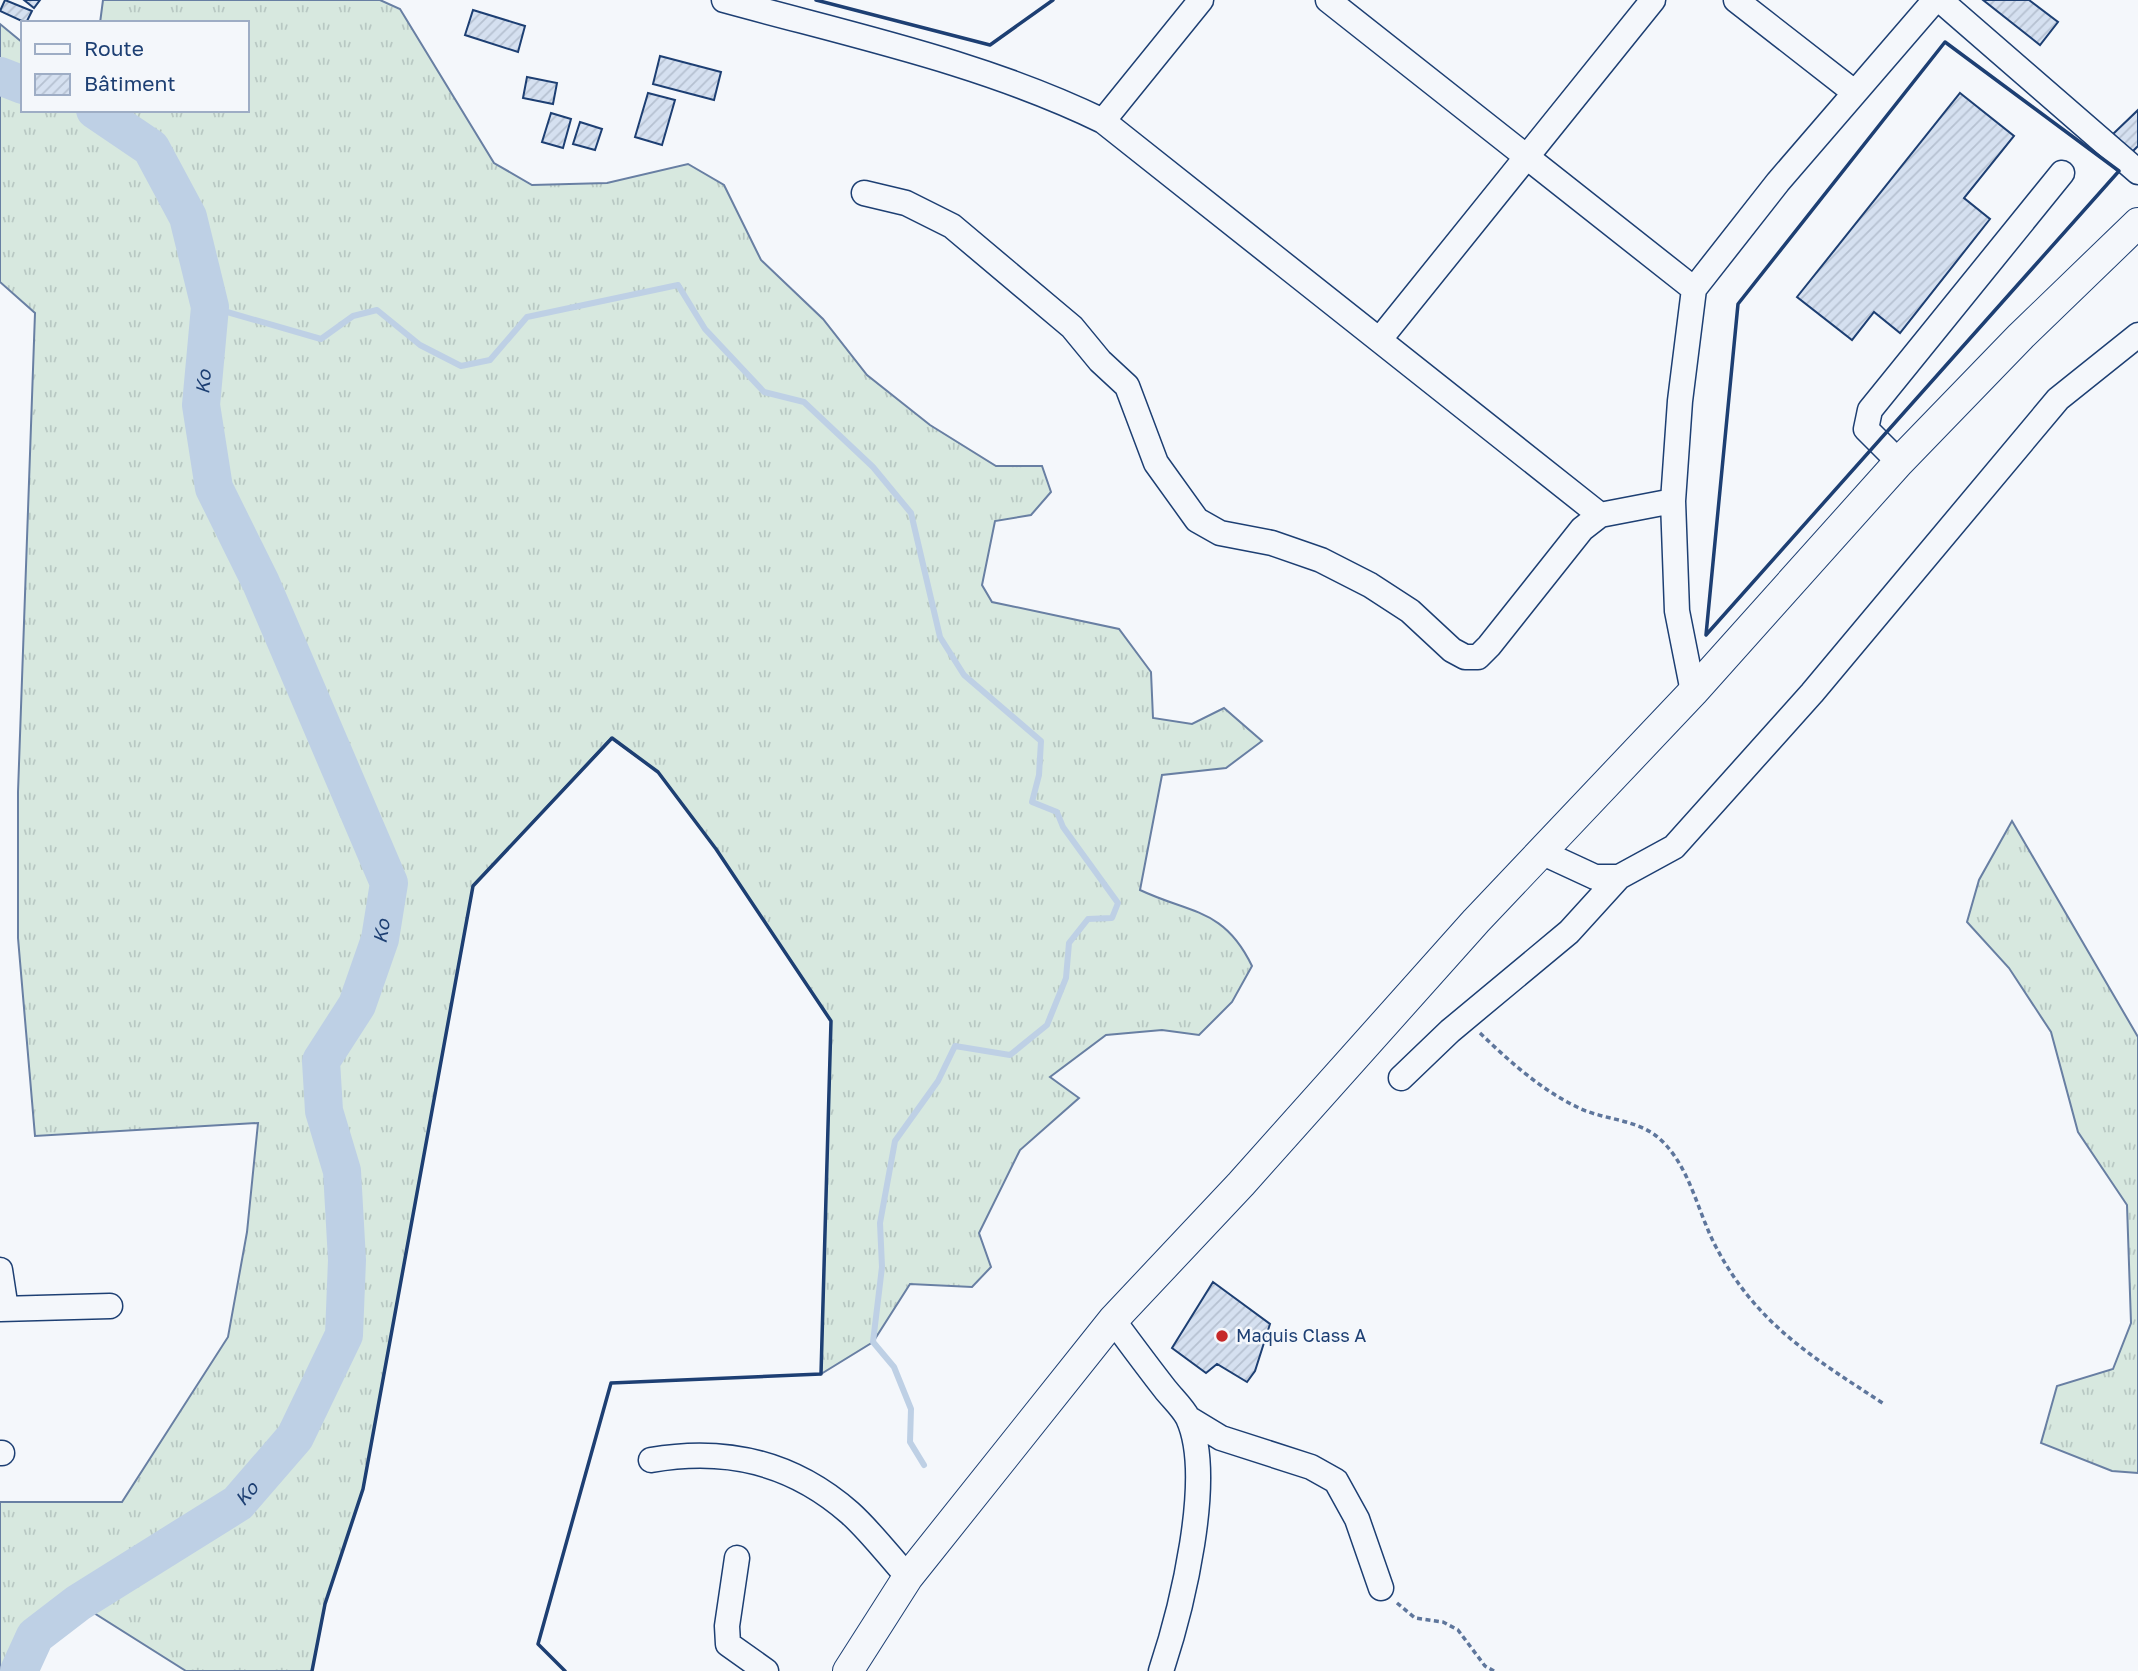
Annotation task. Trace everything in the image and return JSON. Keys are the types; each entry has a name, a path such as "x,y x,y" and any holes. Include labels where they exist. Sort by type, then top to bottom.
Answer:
{"main road":[{"path":"848,1671 908,1577 1112,1321 1241,1184 1541,852 1693,692 1899,462 2021,336 2138,223"}],"street":[{"path":"724,0 953,64 1056,98 1103,121 1600,515"},
{"path":"1103,121 1201,0"},
{"path":"1328,0 1694,289"},
{"path":"1380,339 1653,0"},
{"path":"1736,0 1854,92"},
{"path":"1693,692 1677,611 1673,501 1680,401 1694,289 1854,92 1938,0 2138,172"},
{"path":"1899,462 1866,429 1870,410 2062,173"},
{"path":"864,193 905,203 952,226 1072,327 1100,361 1127,386 1156,463 1197,520 1220,533 1272,543 1321,560 1370,585 1410,611 1452,650 1465,657 1478,657 1489,646 1582,529 1600,515 1673,501"},
{"path":"1401,1079 1465,1019 1569,932 1619,877 1674,847 1705,815 2059,399 2138,335"},
{"path":"1541,852 1595,877 1619,877"},
{"path":"0,1270 3,1309 110,1306"},
{"path":"1112,1321 1188,1418 1221,1438 1311,1467 1336,1481 1357,1519 1381,1588"},
{"path":"1161,1671 1185,1588 1195,1513 1196,1476 1188,1418"},
{"path":"651,1460 688,1454 731,1457 775,1466 850,1513 908,1577"},
{"path":"737,1558 728,1644 766,1671"}],"path":[{"path":"1465,1019 1516,1067 1578,1108 1631,1123 1664,1142 1692,1188 1716,1246 1746,1295 1797,1348 1885,1404"},
{"path":"1381,1588 1415,1618 1443,1622 1458,1630 1485,1666 1494,1671"}],"green space":[{"path":"103,0 380,0 400,9 494,163 532,185 607,183 688,164 724,185 761,260 823,319 867,375 930,425 996,466 1042,466 1051,492 1031,515 995,521 982,585 992,602 1119,629 1151,672 1153,718 1192,724 1224,708 1262,741 1226,768 1162,775 1140,890 1205,915 1230,933 1252,966 1232,1002 1199,1035 1162,1030 1106,1035 1050,1077 1079,1098 1020,1150 979,1233 991,1267 972,1287 910,1284 873,1342 821,1374 831,1021 716,849 658,772 611,738 473,886 363,1489 325,1604 312,1671 186,1671 78,1603 35,1636 19,1671 0,1671 0,1502 122,1502 228,1337 247,1232 258,1123 35,1136 18,938 18,792 35,313 0,282 0,24 21,41 21,112 248,112 248,21 100,21"},
{"path":"2012,821 2138,1037 2138,1473 2112,1471 2041,1443 2057,1386 2113,1369 2131,1323 2127,1205 2078,1132 2051,1032 2009,968 1967,922 1979,880"}],"building":[{"path":"5,0 32,11 27,21 22,21 0,11"},
{"path":"24,0 40,0 34,8"},
{"path":"1983,0 2029,0 2058,22 2040,45"},
{"path":"473,10 525,26 518,52 465,35"},
{"path":"660,56 721,72 714,100 653,84"},
{"path":"527,77 557,83 553,104 523,98"},
{"path":"648,93 675,100 662,145 635,137"},
{"path":"1960,93 2014,136 1964,198 1990,219 1900,333 1874,312 1852,340 1797,297"},
{"path":"2138,110 2138,146 2132,152 2113,134"},
{"path":"551,113 571,119 563,148 542,142"},
{"path":"580,122 602,129 595,150 573,144"},
{"name":"Maquis Class A","path":"1213,1282 1270,1324 1255,1371 1247,1382 1217,1364 1206,1373 1172,1348"}],"waterway":[{"name":"Ko","path":"0,76 21,84"},
{"name":"Ko","path":"19,1671 35,1636 78,1603 238,1503 295,1437 344,1335 347,1260 342,1171 324,1111 321,1061 357,1005 380,939 389,883 261,583 214,488 201,405 210,307 188,217 151,148 98,112"},
{"path":"210,307 321,339 353,316 377,310 420,345 461,366 490,360 527,317 678,285 705,329 764,392 804,402 873,467 911,513 940,637 964,675 1041,741 1039,775 1032,802 1057,812 1063,827 1118,903 1112,918 1088,919 1069,943 1066,978 1047,1025 1010,1055 955,1046 938,1081 895,1141 880,1223 882,1267 873,1342 894,1367 911,1409 910,1442 924,1465"}],"wall":[{"path":"816,0 990,45 1053,0"},
{"path":"1945,42 2119,171 1706,635 1738,304 1945,42"},
{"path":"312,1671 325,1604 363,1489 473,886 612,738 658,772 716,849 831,1021 821,1374 611,1383 538,1644 565,1671"}],"place":[{"name":"Maquis Class A","path":"1222,1336"}]}
